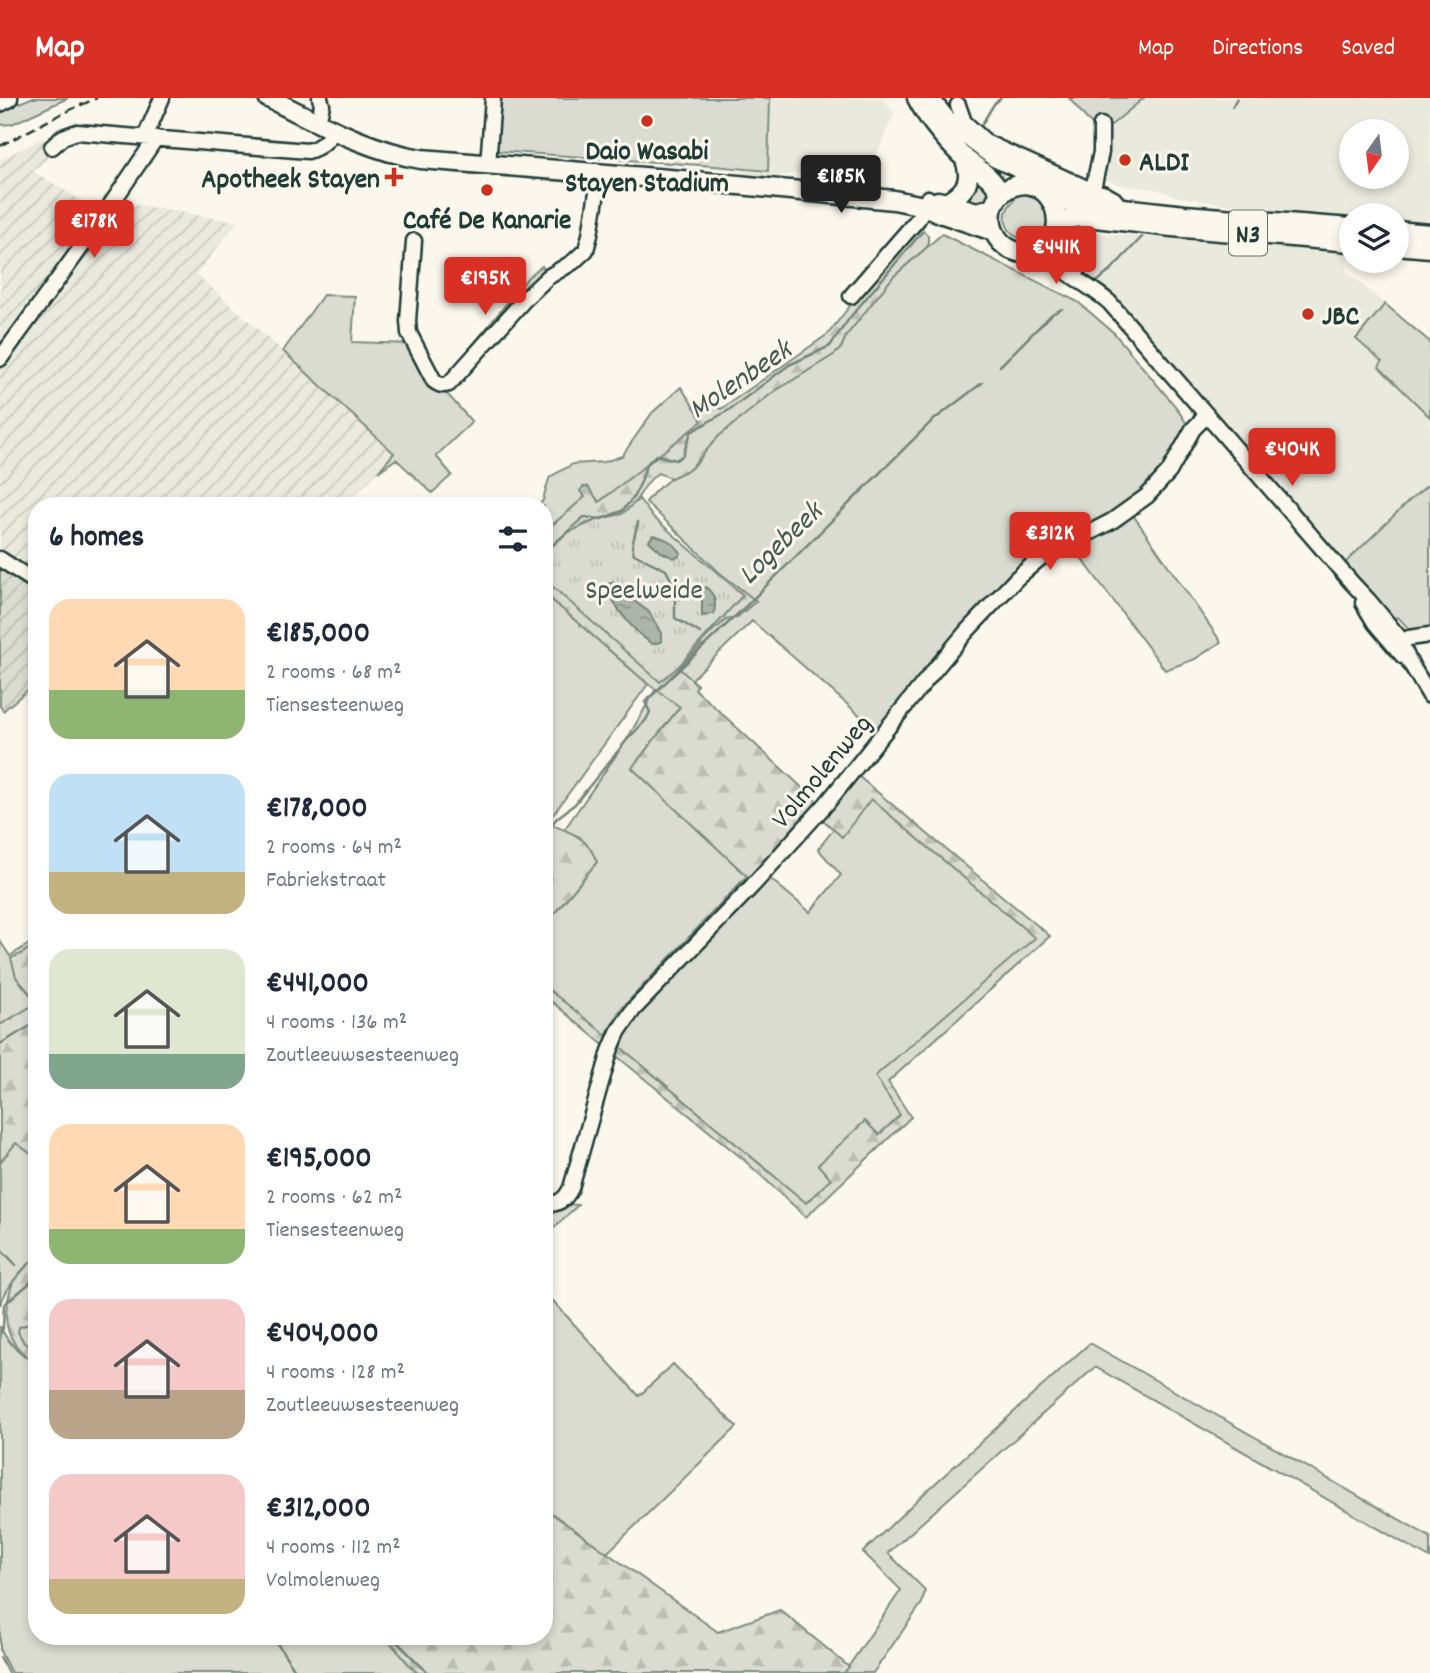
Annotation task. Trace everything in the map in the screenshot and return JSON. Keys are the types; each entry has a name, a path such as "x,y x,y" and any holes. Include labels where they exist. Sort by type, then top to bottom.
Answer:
{"main road":[{"path":"0,102 8,98"},
{"path":"268,98 365,145 421,159 764,188 792,184 895,192 926,202 946,203 977,212 996,201 1006,189 1020,184"},
{"path":"917,98 923,112 934,125 964,157 992,181 996,201 991,220 993,231 1004,246 1014,251 1038,252"},
{"name":"N3","path":"932,102 959,137 998,170 1020,184 1036,186 1045,191 1052,200 1072,204 1126,206 1185,215 1339,227"},
{"path":"948,121 982,148 1010,165 1090,197 1126,206"},
{"path":"946,203 960,194 966,186 969,170 964,157"},
{"path":"1052,200 1056,218 1054,235"},
{"path":"926,202 940,213 993,231"},
{"name":"N3","path":"1038,252 1048,245 1062,223 1072,218 1087,217 1339,241"},
{"path":"1409,232 1430,234"},
{"path":"1409,246 1430,248"}],"street":[{"path":"0,359 93,231 150,138 162,98"},
{"path":"51,147 63,137 78,132 308,151 330,138 320,98"},
{"path":"488,165 493,98"},
{"path":"932,102 952,106 960,101 964,122 987,143 1126,206"},
{"path":"1093,189 1101,152 1101,125"},
{"path":"414,240 409,332 434,381 444,386 449,384 548,277 573,262 586,250 600,174"},
{"path":"851,296 918,219 926,202"},
{"path":"1054,235 1062,255 1089,285"},
{"path":"1038,252 1047,255 1109,302 1389,623 1398,644 1430,696"},
{"name":"Volmolenweg","path":"553,1204 563,1200 571,1188 610,1051 618,1032 633,1010 818,814 940,663 1017,578 1039,559 1112,521 1147,496 1170,472 1194,429 1207,415"},
{"path":"0,559 28,577"},
{"path":"1398,644 1409,638 1430,635"}],"shaded area":[{"path":"749,98 883,98 894,113 866,180 792,174 763,178 743,177"},
{"path":"1144,98 1430,98 1430,224 1409,222 1409,203 1339,203 1339,216 1310,218 1243,211 1231,205 1177,197 1155,189 1126,186 1101,176 1104,131"},
{"path":"43,138 56,151 33,171 100,212 0,350 0,160"},
{"path":"123,202 238,222 196,274 394,453 353,497 330,497 326,494 323,497 28,497 28,573 0,554 0,369"},
{"path":"1086,232 1339,251 1339,273 1348,273 1385,304 1357,339 1382,363 1379,367 1430,417 1430,483 1344,564 1085,269 1075,252 1075,242"}],"green space":[{"path":"31,98 68,98 12,124 0,125 0,111"},
{"name":"Daio Wasabi Stayen Stadium","path":"500,98 770,98 768,171 497,151"},
{"path":"1069,98 1144,98 1104,131 1096,130"},
{"path":"974,173 992,193 987,205 958,201"},
{"path":"1020,190 1043,198 1049,217 1045,230 1038,237 1029,240 1013,234 1005,218 1015,199 1011,193"},
{"path":"920,226 928,236 928,246 893,277 835,354 772,393 719,436 690,469 671,478 658,473 628,510 577,528 553,545 553,524 585,497 580,491 583,487 588,487 599,502 702,421 698,414 713,405 721,409 828,334 880,267"},
{"path":"942,234 1078,302 1114,333 1176,407 1190,429 1163,474 1136,502 1039,553 880,733 752,621 692,679 697,685 632,768 747,876 620,1010 606,1036 553,993 553,915 597,862 580,837 564,830 626,741 660,682 722,621 737,617 756,601 721,574 646,502 671,478 696,464 713,441 733,423 772,393 835,354 893,277"},
{"path":"542,266 547,273 523,297 444,393 438,388 528,277"},
{"path":"323,295 355,296 352,342 410,344 431,383 449,396 472,422 436,456 452,475 432,493 396,459 378,472 394,453 283,351"},
{"path":"1385,304 1430,342 1430,417 1379,367 1382,362 1356,339"},
{"path":"681,387 703,421 599,502 588,487 585,497 553,524 553,497 544,497 550,477 573,464 604,462 622,456 652,413"},
{"path":"1430,483 1430,628 1410,630 1398,617 1390,619 1344,564"},
{"name":"Speelweide","path":"639,499 652,516 743,595 678,667 660,682 553,587 553,545 567,533 599,519 622,514"},
{"path":"1131,512 1221,642 1195,659 1165,670 1071,544"},
{"path":"0,562 28,580 28,690 3,711 0,706"},
{"path":"553,569 701,645 679,668 697,685 695,689 819,803 608,1049 553,1003 553,993 606,1035 620,1010 747,876 632,768 680,707 648,684 553,601"},
{"path":"721,574 756,601 737,617 726,619 718,627 705,630"},
{"path":"553,601 648,684 553,815"},
{"path":"858,776 1050,936 888,1082 911,1117 806,1217 743,1159 614,1054 617,1044 806,1203 831,1179 818,1165 865,1121 879,1135 900,1115 875,1076 1035,938 871,799 842,837 822,819"},
{"path":"871,798 1036,938 876,1076 900,1115 879,1135 865,1122 819,1165 831,1179 806,1203 617,1044 626,1024 767,876 810,912 841,875 818,849 834,829 841,836"},
{"path":"553,826 583,841 597,862 553,915"},
{"path":"0,941 10,956 28,945 28,949 21,954 16,977 28,992 28,1008 0,1025"},
{"path":"28,949 28,991 16,977 11,958"},
{"path":"28,1008 28,1152 16,1143 0,1162 0,1025"},
{"path":"16,1143 28,1152 28,1265 15,1278 0,1305 0,1162"},
{"path":"568,1204 578,1205 553,1229 553,1206"},
{"path":"27,1266 28,1324 19,1327 18,1332 28,1345 28,1357 11,1338 6,1318 13,1282"},
{"path":"553,1301 639,1396 673,1364 737,1427 607,1553 553,1514"},
{"path":"28,1324 28,1345 18,1332 19,1327"},
{"path":"0,1326 7,1338 28,1358 28,1645 393,1645 418,1673 11,1673 0,1651"},
{"path":"1090,1343 1430,1537 1430,1558 1095,1367 888,1553 925,1590 922,1603 873,1673 844,1673 901,1590 863,1552"},
{"path":"553,1514 718,1632 780,1610 849,1667 844,1673 418,1673 393,1645 553,1645"}],"water":[{"path":"653,535 675,546 681,553 678,557 661,552 649,541"},
{"path":"614,582 649,612 661,633 661,642 652,644 625,618 605,585"},
{"path":"706,587 715,599 714,614 702,616 702,590"}],"waterway":[{"name":"Molenbeek","path":"979,129 994,104 1001,98"},
{"name":"Logebeek","path":"1232,107 1237,98"},
{"name":"Molenbeek","path":"553,545 584,517 601,519 622,511 633,498 646,465 656,455 676,460 683,455 691,432 729,410 789,365 830,346 851,316 922,232"},
{"name":"Logebeek","path":"1098,281 1142,237"},
{"name":"Logebeek","path":"1000,366 1052,314 1062,309"},
{"name":"Logebeek","path":"553,823 575,804 646,720 650,712 645,702 931,422 982,383"},
{"path":"638,522 632,546 634,554 666,570 675,587 675,618 700,633"},
{"path":"0,1044 28,1027"},
{"name":"Logebeek","path":"0,1248 16,1265"},
{"name":"Molenbeek","path":"0,1334 3,1328 4,1305 28,1285"},
{"name":"Logebeek","path":"278,1645 297,1673"},
{"name":"Logebeek","path":"400,1645 428,1673"},
{"name":"Molenbeek","path":"0,1657 8,1673"}],"railway":[{"path":"0,146 97,98"}],"place":[{"name":"Daio Wasabi Stayen Stadium","path":"647,121"},
{"name":"ALDI","path":"1125,160"},
{"name":"Apotheek Stayen","path":"394,177"},
{"name":"Café De Kanarie","path":"487,190"},
{"name":"JBC","path":"1308,314"}]}
